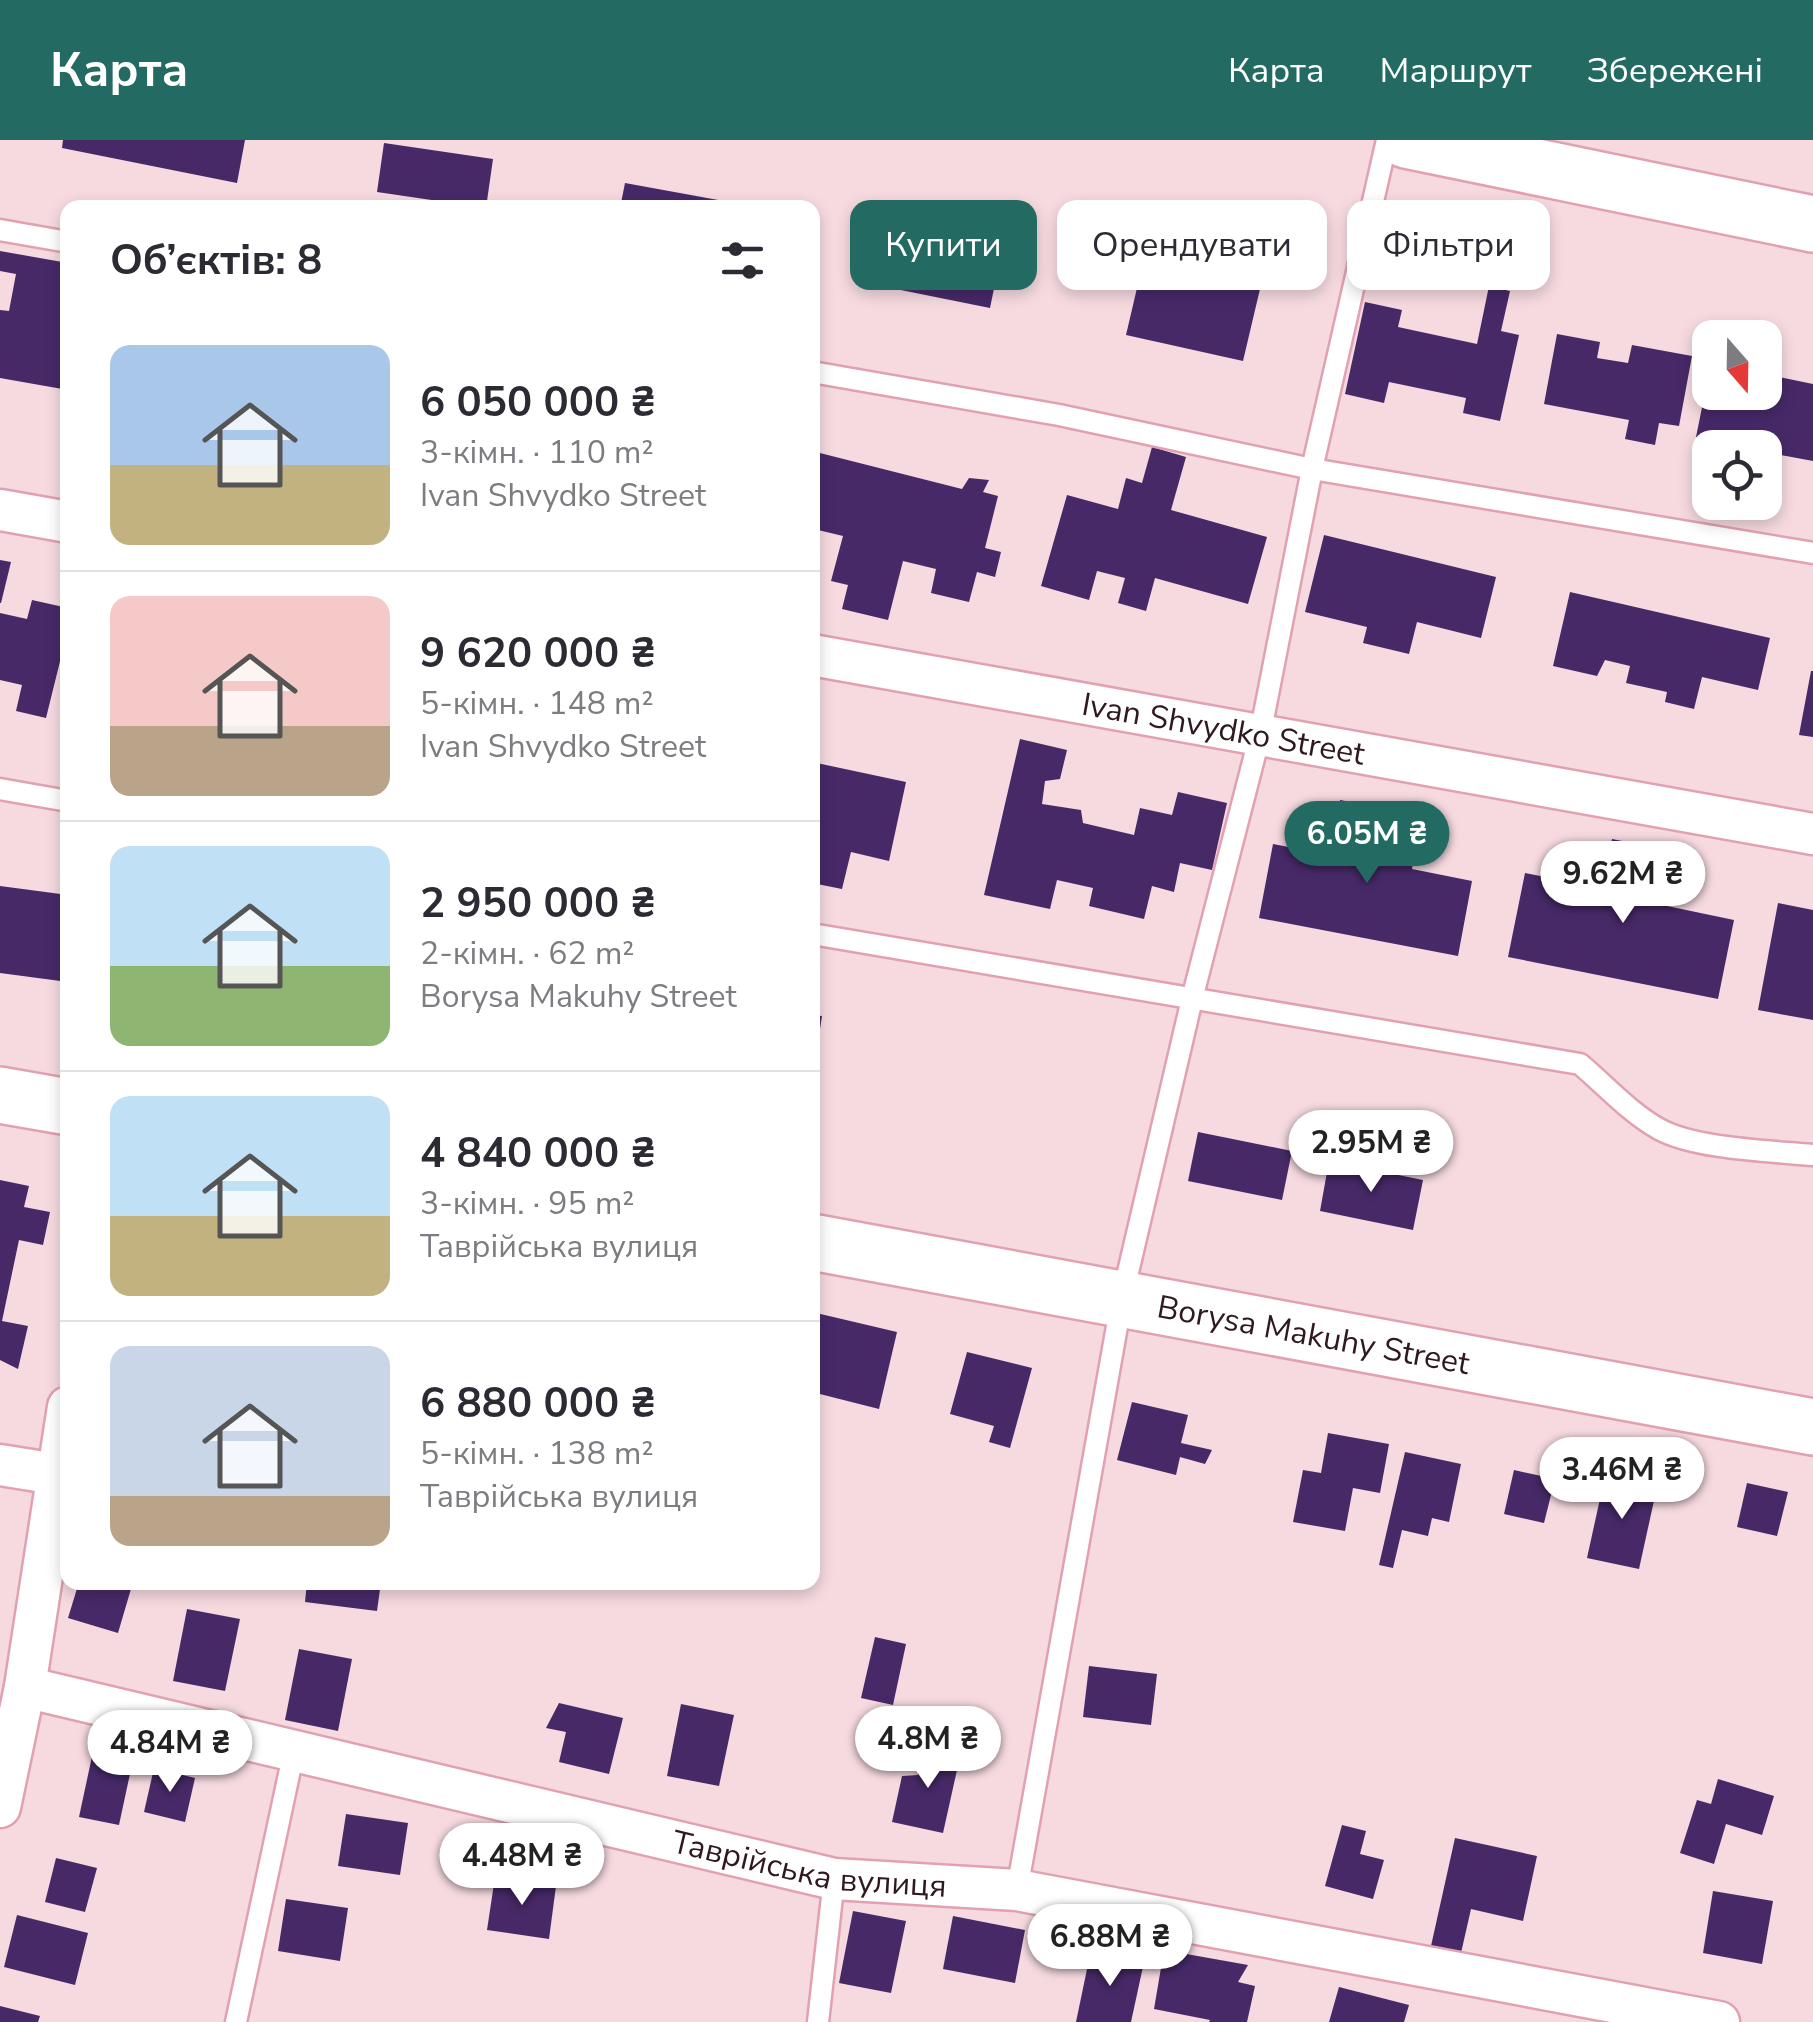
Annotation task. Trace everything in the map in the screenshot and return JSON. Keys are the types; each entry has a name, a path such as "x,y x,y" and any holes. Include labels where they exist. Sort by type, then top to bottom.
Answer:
{"main road":[{"path":"1406,140 1813,224"},
{"path":"0,1095 60,1106"},
{"name":"Borysa Makuhy Street","path":"820,1243 1813,1427"}],"street":[{"path":"0,510 60,521"},
{"name":"Ivan Shvydko Street","path":"820,656 1813,834"},
{"path":"0,1807 25,1688 60,1452"},
{"path":"0,1465 56,1474"},
{"name":"Таврійська вулиця","path":"25,1688 834,1879 1017,1890 1719,2022"}],"lane":[{"path":"1017,1890 1122,1298 1192,999 1260,735 1312,469 1387,140"},
{"path":"0,230 60,241"},
{"path":"820,373 1060,415 1312,469 1813,553"},
{"path":"0,789 60,800"},
{"path":"820,935 1580,1064 1660,1130 1698,1142 1813,1156"},
{"path":"236,2022 294,1751"},
{"path":"818,2022 834,1879"}],"building":[{"path":"63,140 245,140 237,183 62,148"},
{"path":"384,143 493,159 487,200 432,200 377,192"},
{"path":"625,183 718,200 622,200"},
{"path":"0,251 60,262 60,389 0,378 0,310 9,311 16,274 0,271"},
{"path":"901,290 994,290 990,308"},
{"path":"1137,290 1260,290 1243,361 1126,335"},
{"path":"1488,290 1510,291 1501,331 1519,335 1500,421 1463,413 1466,398 1389,382 1384,403 1345,394 1365,302 1402,310 1398,327 1477,344"},
{"path":"1557,334 1600,342 1597,358 1628,363 1632,345 1692,356 1679,426 1659,423 1655,445 1625,439 1629,420 1544,404"},
{"path":"1782,378 1813,384 1813,461 1782,455 1782,430 1697,430 1701,410 1782,410"},
{"path":"1152,447 1186,457 1171,510 1267,537 1248,604 1155,578 1146,611 1118,603 1125,578 1097,571 1089,600 1041,586 1067,495 1118,509 1126,478 1142,483"},
{"path":"820,453 962,489 969,478 989,480 983,492 998,496 985,548 1001,552 995,577 977,572 969,602 931,593 936,569 903,561 888,620 842,609 848,585 831,581 843,536 820,530"},
{"path":"1324,535 1496,577 1481,638 1417,622 1409,654 1363,643 1367,627 1305,612"},
{"path":"0,560 11,562 1,603 0,603"},
{"path":"1570,592 1770,638 1758,690 1702,677 1694,709 1665,702 1667,692 1626,683 1630,666 1605,660 1597,676 1553,666"},
{"path":"32,600 60,606 60,661 46,718 16,711 22,685 0,680 0,613 27,619"},
{"path":"1813,671 1813,737 1799,735"},
{"path":"1020,739 1067,750 1060,779 1045,781 1042,804 1081,810 1083,823 1134,835 1140,808 1172,815 1178,792 1227,803 1212,870 1180,863 1174,892 1152,886 1144,919 1089,906 1093,888 1057,880 1050,909 984,895"},
{"path":"820,764 906,782 889,861 851,852 842,889 820,885"},
{"path":"1340,800 1404,812 1398,839 1417,842 1412,869 1472,881 1458,956 1259,918 1273,844 1330,855"},
{"path":"1612,839 1678,852 1667,906 1734,920 1718,999 1508,957 1525,873 1602,888"},
{"path":"0,886 60,894 60,981 0,973"},
{"path":"1778,903 1813,910 1813,1020 1758,1010"},
{"path":"1198,1132 1292,1151 1282,1200 1188,1181"},
{"path":"1329,1161 1423,1180 1413,1230 1320,1211"},
{"path":"0,1180 29,1186 24,1207 50,1212 43,1245 19,1240 2,1321 28,1326 18,1369 0,1360"},
{"path":"820,1314 897,1332 879,1409 820,1394"},
{"path":"967,1352 1032,1368 1010,1448 989,1442 994,1426 950,1414"},
{"path":"1132,1402 1188,1415 1181,1443 1212,1450 1205,1464 1180,1457 1176,1475 1117,1460"},
{"path":"1328,1433 1389,1444 1380,1493 1353,1488 1345,1531 1293,1522 1303,1470 1321,1473"},
{"path":"1405,1452 1461,1464 1449,1522 1432,1518 1428,1536 1402,1530 1393,1568 1379,1565"},
{"path":"1514,1470 1555,1479 1544,1523 1504,1514"},
{"path":"1605,1476 1657,1487 1639,1569 1587,1558"},
{"path":"1747,1483 1788,1492 1777,1536 1737,1527"},
{"path":"77,1590 131,1590 118,1633 68,1618"},
{"path":"306,1590 380,1590 377,1611 305,1602"},
{"path":"187,1609 240,1619 225,1691 173,1681"},
{"path":"875,1637 906,1644 893,1705 861,1698"},
{"path":"299,1649 352,1659 338,1731 285,1720"},
{"path":"1089,1666 1157,1674 1151,1725 1083,1717"},
{"path":"559,1703 623,1718 609,1774 559,1762 566,1732 546,1728"},
{"path":"681,1704 734,1715 719,1786 667,1776"},
{"path":"97,1733 137,1741 119,1825 79,1817"},
{"path":"925,1744 961,1752 943,1833 892,1822 902,1776 918,1775"},
{"path":"154,1768 195,1778 185,1822 144,1812"},
{"path":"1718,1779 1774,1796 1762,1835 1726,1824 1714,1864 1680,1853 1697,1800 1711,1804"},
{"path":"346,1814 408,1823 400,1875 338,1866"},
{"path":"1342,1825 1366,1831 1360,1854 1384,1860 1373,1899 1325,1886"},
{"path":"1455,1838 1537,1856 1523,1921 1471,1909 1461,1953 1431,1946"},
{"path":"56,1858 97,1868 85,1912 45,1902"},
{"path":"495,1877 556,1886 549,1939 487,1930"},
{"path":"1713,1891 1773,1901 1762,1964 1703,1953"},
{"path":"286,1899 348,1908 340,1961 278,1951"},
{"path":"853,1911 906,1921 891,1993 839,1983"},
{"path":"17,1915 88,1933 75,1985 4,1967"},
{"path":"953,1916 1025,1930 1015,1983 943,1969"},
{"path":"1091,1950 1144,1962 1131,2022 1076,2022"},
{"path":"1164,1950 1248,1965 1238,1982 1255,1986 1247,2022 1209,2022 1154,2009"},
{"path":"1339,1987 1409,2005 1404,2022 1329,2022"},
{"path":"0,2006 40,2016 38,2022 0,2022"}]}
